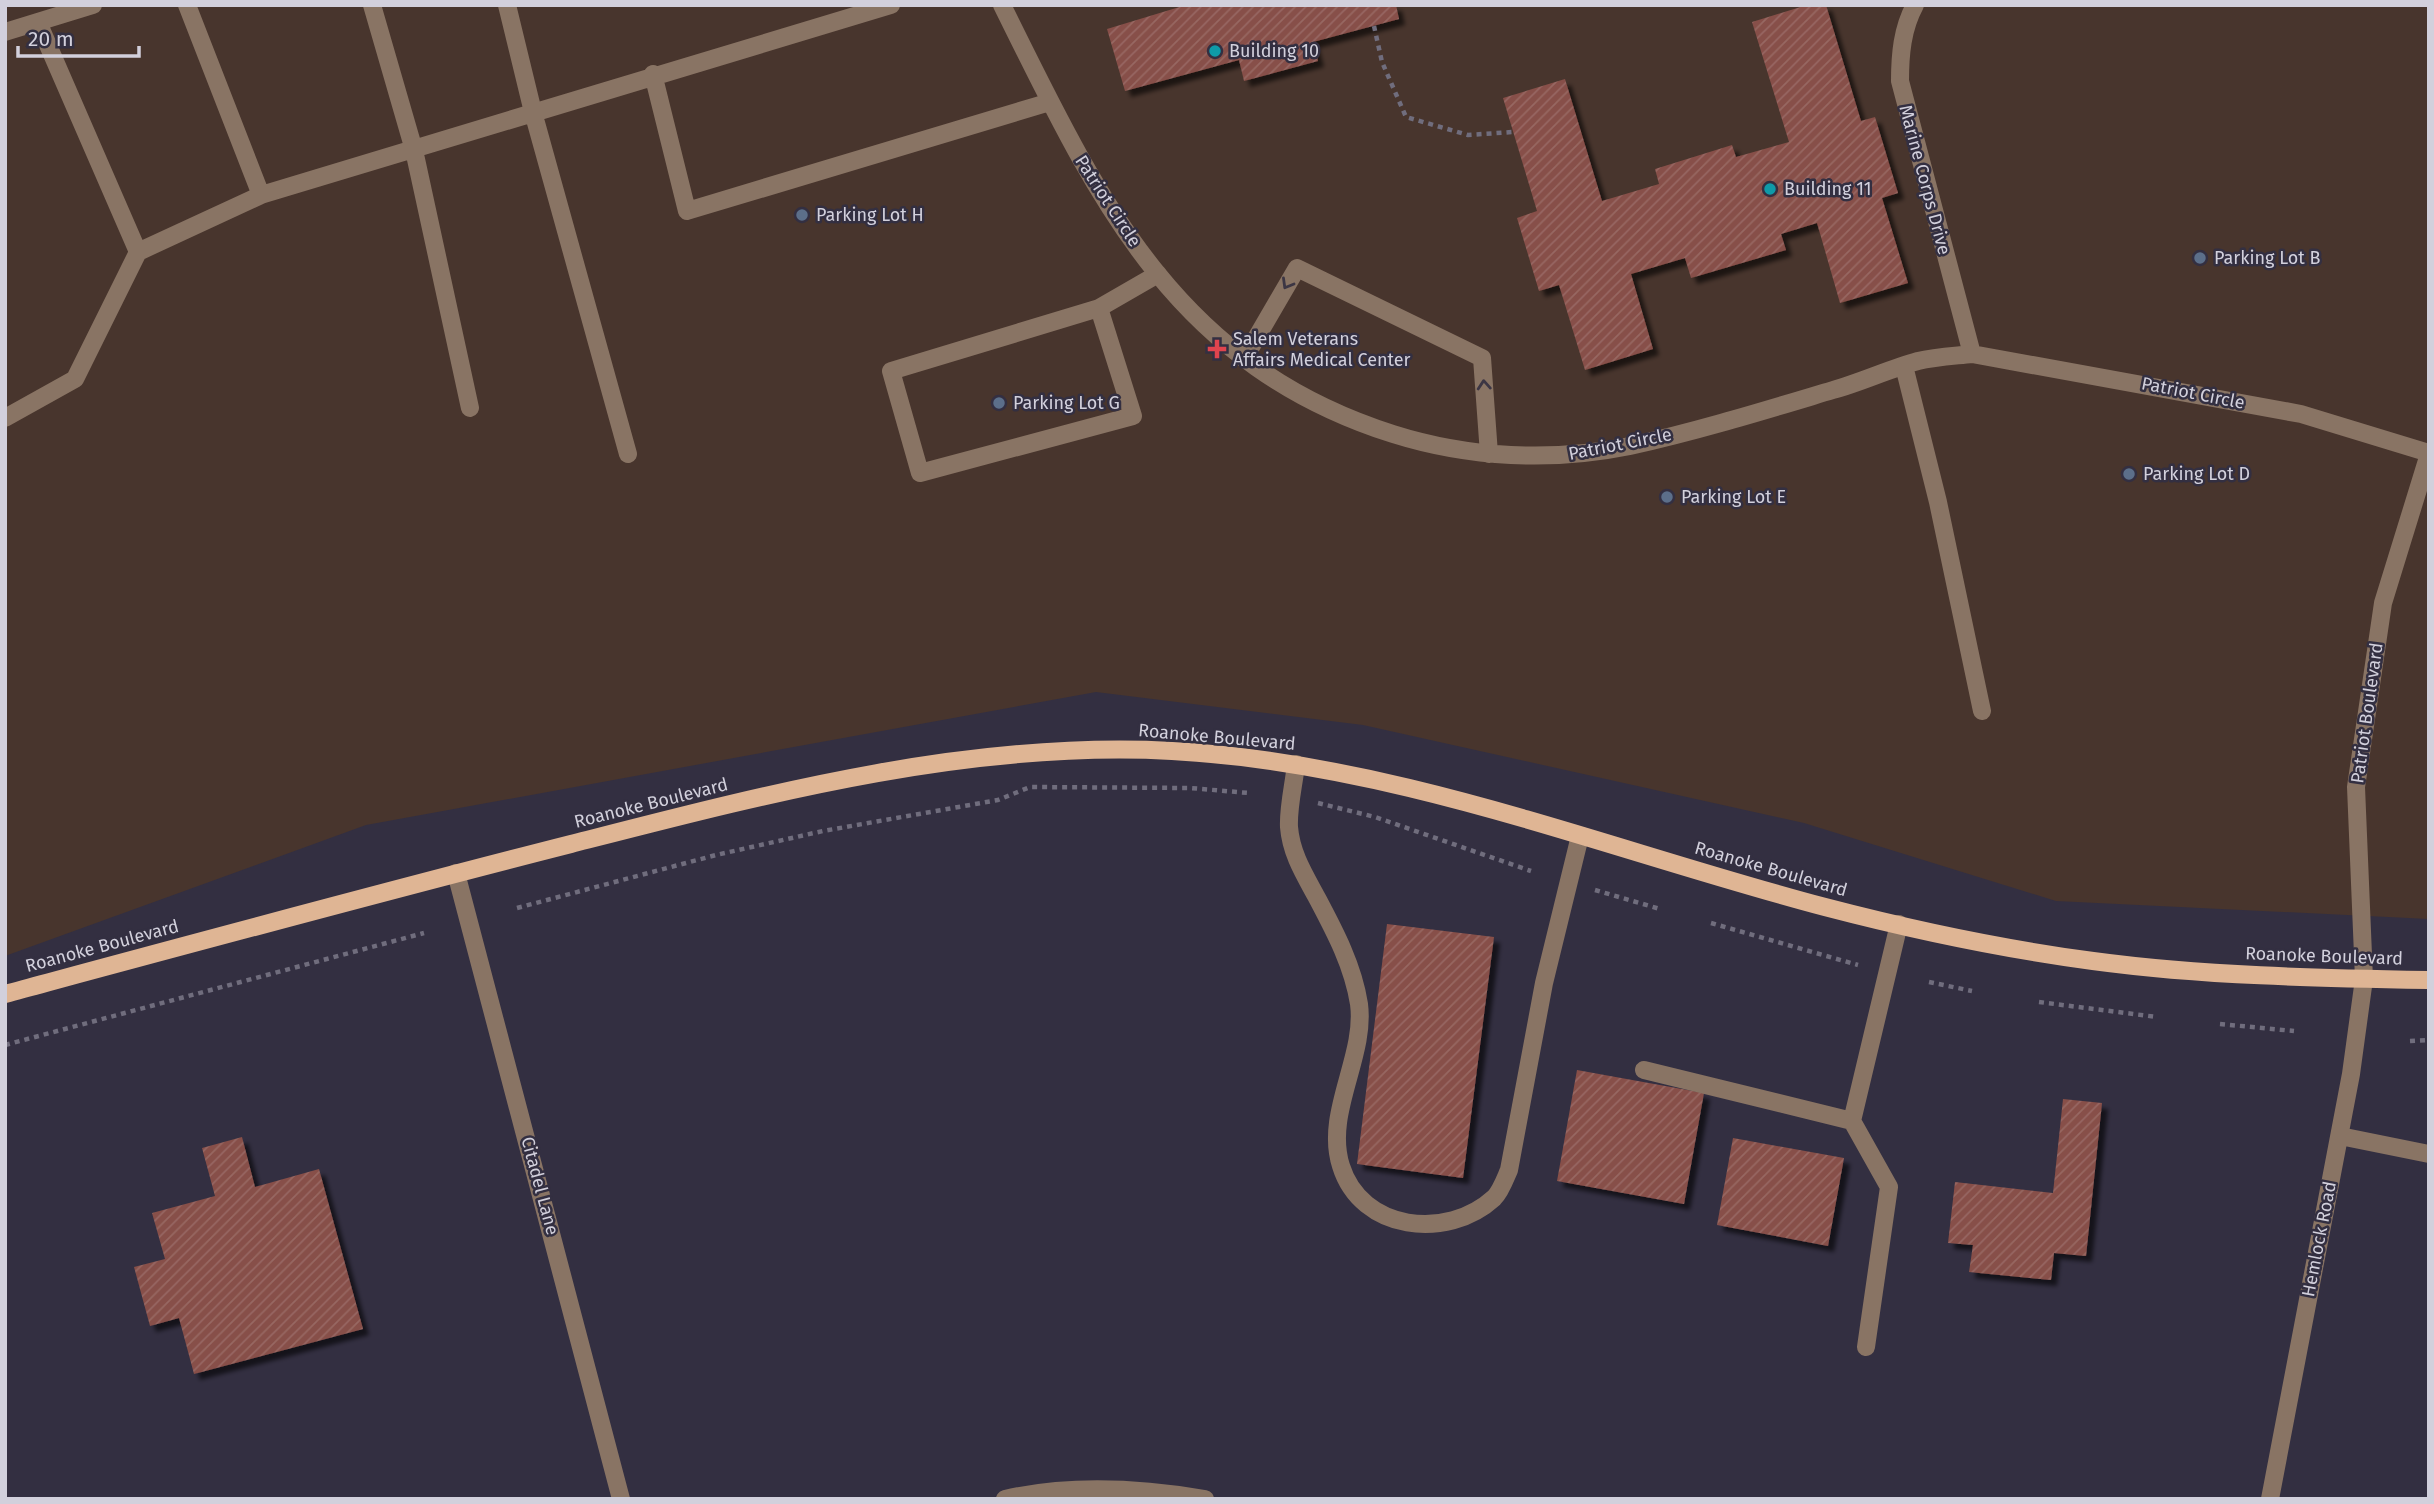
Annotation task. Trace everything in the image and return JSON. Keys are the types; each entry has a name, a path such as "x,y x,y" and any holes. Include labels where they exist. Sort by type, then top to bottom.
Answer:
{"main road":[{"name":"Roanoke Boulevard","path":"5,994 652,823 844,780 964,759 1068,751 1158,751 1296,764 1398,784 1827,907 1959,939 2094,961 2230,974 2429,980"}],"street":[{"path":"5,33 93,5"},
{"path":"187,5 261,195"},
{"path":"372,5 414,150 470,408"},
{"path":"507,5 533,112 628,454"},
{"path":"5,418 75,379 138,252 261,195 891,5"},
{"name":"Patriot Circle","path":"1002,5 1068,139 1116,219 1158,274 1206,328 1244,359 1289,390 1361,424 1426,444 1489,454 1562,456 1629,446 1835,390 1903,366 1972,354 2301,414 2429,453"},
{"name":"Marine Corps Drive","path":"1915,5 1900,52 1900,81 1972,354"},
{"path":"38,22 138,252"},
{"path":"653,75 687,211 1050,102"},
{"path":"1244,359 1297,268 1482,358 1489,454"},
{"path":"1099,308 1133,416 920,473 891,371 1099,308 1158,274"},
{"path":"1903,366 1938,502 1982,711"},
{"name":"Patriot Boulevard","path":"2364,979 2356,787 2383,603 2429,453"},
{"path":"1296,764 1289,827 1296,859 1336,934 1352,975 1359,1006 1337,1135 1340,1166 1353,1191 1377,1213 1406,1224 1438,1225 1473,1213 1496,1196 1509,1170 1544,983 1580,836"},
{"name":"Citadel Lane","path":"456,873 621,1499"},
{"path":"1866,1347 1889,1187 1852,1121 1899,925"},
{"name":"Hemlock Road","path":"2270,1499 2340,1136 2364,979"},
{"path":"1644,1070 1852,1121"},
{"path":"2340,1136 2429,1154"},
{"path":"1005,1499 1044,1492 1103,1489 1162,1492 1205,1499"}],"path":[{"path":"1374,26 1382,62 1406,117 1468,135 1513,132"},
{"path":"517,908 716,855 886,818 998,800 1030,787 1112,786 1249,793"},
{"path":"1307,801 1375,817 1531,871"},
{"path":"1591,889 1660,909"},
{"path":"1711,923 1858,965"},
{"path":"5,1045 424,933"},
{"path":"1929,982 1972,991"},
{"path":"2039,1002 2157,1017"},
{"path":"2220,1024 2265,1025 2294,1031"},
{"path":"2410,1041 2429,1040"}],"shaded area":[{"name":"Salem Veterans Affairs Medical Center","path":"5,5 2429,5 2429,919 2056,901 1804,823 1363,725 1096,692 366,825 5,956"}],"building":[{"name":"Building 10","path":"1186,5 1396,5 1399,19 1313,42 1318,61 1244,81 1239,60 1125,91 1107,29"},
{"name":"Building 11","path":"1807,5 1826,5 1861,121 1875,117 1898,193 1882,198 1908,283 1840,303 1817,223 1781,234 1786,250 1691,278 1685,258 1631,274 1653,349 1585,370 1559,285 1539,291 1517,218 1537,211 1503,98 1565,79 1602,201 1659,184 1655,169 1732,145 1736,157 1789,142 1752,22"},
{"path":"1387,924 1494,937 1463,1178 1357,1164"},
{"path":"1577,1070 1704,1093 1684,1204 1557,1181"},
{"path":"2063,1099 2102,1103 2086,1256 2054,1253 2051,1280 1969,1272 1973,1245 1948,1243 1955,1182 2053,1193"},
{"path":"242,1137 255,1187 319,1169 363,1329 194,1374 179,1318 150,1326 134,1267 165,1259 152,1213 215,1196 202,1148"},
{"path":"1733,1138 1844,1158 1828,1246 1717,1225"}],"place":[{"name":"Building 10","path":"1215,51"},
{"name":"Building 11","path":"1770,189"},
{"name":"Parking Lot H","path":"802,215"},
{"name":"Parking Lot B","path":"2200,258"},
{"name":"Salem Veterans Affairs Medical Center","path":"1217,349"},
{"name":"Parking Lot G","path":"999,403"},
{"name":"Parking Lot D","path":"2129,474"},
{"name":"Parking Lot E","path":"1667,497"}]}
